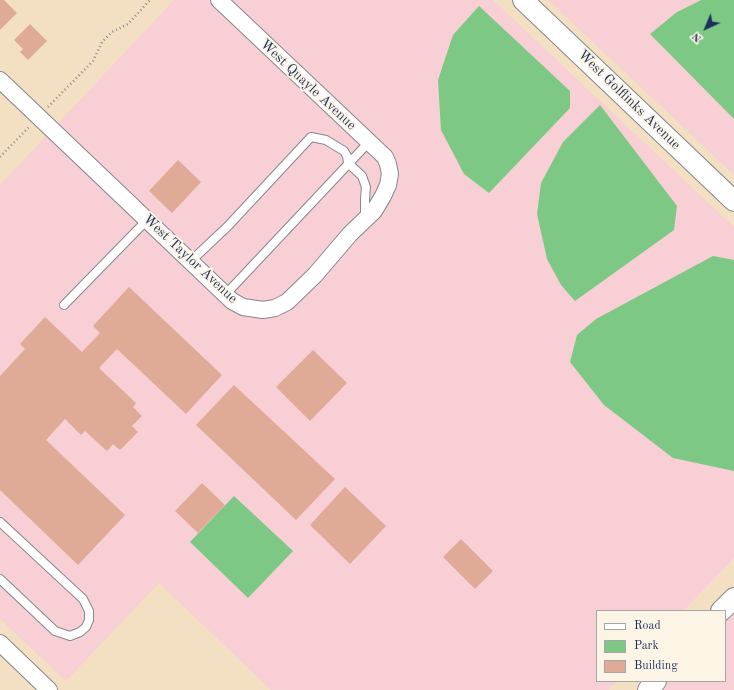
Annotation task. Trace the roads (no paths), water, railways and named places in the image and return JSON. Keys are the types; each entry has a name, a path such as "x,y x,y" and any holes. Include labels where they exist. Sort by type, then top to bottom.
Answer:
{"street":[{"name":"West Quayle Avenue","path":"219,0 385,158 390,174"},
{"name":"West Golflinks Avenue","path":"523,0 734,201"},
{"name":"West Taylor Avenue","path":"0,80 232,301 243,307 262,310 275,308 287,302 315,275 350,234 374,210 388,185 390,174"},
{"path":"723,610 734,598"},
{"path":"0,643 49,690"},
{"path":"648,690 655,682"}],"lane":[{"path":"191,261 228,226 311,137 326,140 344,151 347,156 348,164 362,176 366,187 365,219"},
{"path":"226,294 369,142"},
{"path":"64,305 148,220"},
{"path":"0,522 82,599 89,611 89,620 86,627 80,632 70,636 55,630 0,579"}]}
